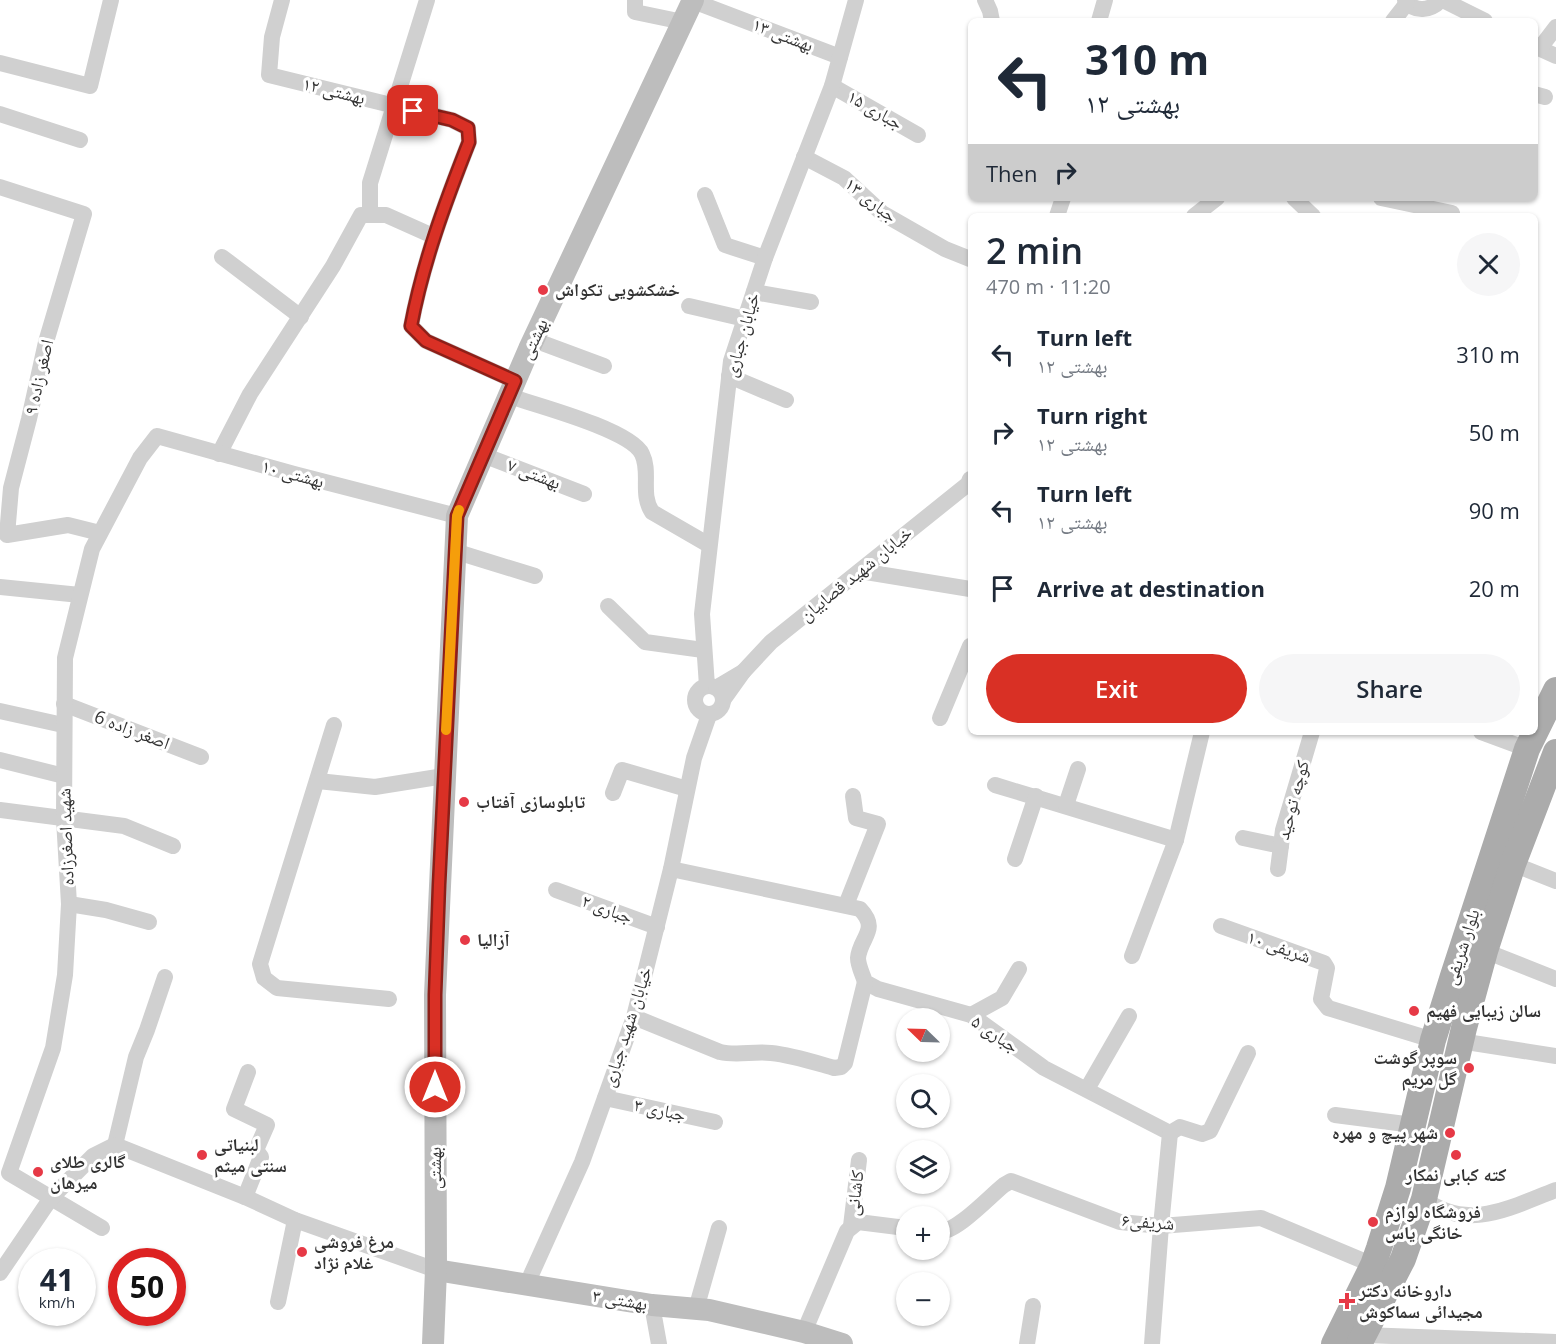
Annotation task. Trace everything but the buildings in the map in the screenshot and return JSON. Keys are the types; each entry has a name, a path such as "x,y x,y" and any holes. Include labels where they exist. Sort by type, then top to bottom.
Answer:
{"main road":[{"name":"بهشتی","path":"433,1344 436,1270 435,995 457,516 534,340 693,1"},
{"name":"بلوار شریفی","path":"1538,727 1556,690"},
{"name":"بلوار شریفی","path":"1361,1340 1403,1259 1424,1199 1460,1041 1465,979 1527,749 1534,735"},
{"name":"بلوار شریفی","path":"1334,1344 1373,1265 1398,1188 1433,1040 1465,979 1485,951 1513,864 1554,760"},
{"name":"بهشتی ۳","path":"436,1270 652,1305 710,1310 804,1332 842,1344"}],"street":[{"path":"0,63 90,86 111,0"},
{"name":"بهشتی ۱۲","path":"282,0 272,38 269,75 452,120 468,128 469,142 418,285 411,326 426,341 512,389"},
{"path":"370,215 370,183 427,0"},
{"path":"635,0 634,12 682,22"},
{"name":"خیابان جباری","path":"715,692 703,650 702,614 731,361 765,258 832,86 856,0"},
{"path":"985,0 991,18"},
{"path":"1100,18 1105,0"},
{"path":"1398,18 1413,8 1427,9 1436,6 1442,0 1479,18"},
{"name":"بهشتی ۱۳","path":"693,1 840,57"},
{"path":"1538,46 1556,27"},
{"path":"1538,47 1556,56"},
{"name":"جباری ۱۵","path":"832,86 918,135"},
{"path":"0,114 80,140"},
{"name":"جباری ۱۳","path":"804,157 844,178 882,213 945,249 968,258"},
{"name":"اصغر زاده ۹","path":"0,187 84,214 46,342 29,419 10,488 7,536 68,525 100,533"},
{"path":"705,195 725,245 765,258"},
{"path":"1198,213 1213,201"},
{"path":"1297,201 1310,213"},
{"path":"1395,201 1452,213"},
{"path":"219,454 250,394 333,266 361,215 386,215 434,236"},
{"path":"222,257 301,317"},
{"path":"754,292 811,302"},
{"path":"689,306 745,319"},
{"path":"534,340 604,366"},
{"path":"729,376 786,400"},
{"path":"512,389 610,430 634,443 645,460 646,494 652,512 709,544"},
{"name":"بهشتی ۱۰","path":"140,458 157,436 457,516"},
{"name":"بهشتی ۷","path":"483,455 584,494"},
{"name":"شهید اصغرزاده","path":"102,1228 4,1172 53,1048 65,975 69,904 64,819 64,658 92,549 140,458"},
{"name":"خیابان شهید قصابیان","path":"715,692 743,672 771,642 968,484"},
{"path":"454,551 535,576"},
{"path":"860,571 968,589"},
{"path":"0,587 80,595"},
{"path":"608,606 645,642 703,650"},
{"path":"940,718 968,651"},
{"path":"698,692 715,692 722,708 716,713 703,711 695,702 698,692"},
{"name":"اصغر زاده 6","path":"64,704 201,757"},
{"path":"0,711 63,725"},
{"name":"خیابان شهید جباری","path":"526,1286 582,1162 634,1017 671,868 703,711"},
{"path":"334,725 260,964 264,978 277,988 389,999"},
{"path":"1132,956 1176,840 1201,735"},
{"name":"کوچه توحید","path":"1278,869 1283,830 1311,735"},
{"path":"1489,735 1527,749"},
{"path":"0,760 64,776"},
{"path":"613,792 622,770 687,789"},
{"path":"1066,805 1078,770"},
{"path":"318,781 375,787 444,776"},
{"path":"995,785 1176,840"},
{"path":"846,905 878,824 856,818 853,796"},
{"path":"1015,859 1036,796"},
{"path":"0,810 124,826 173,846"},
{"path":"1243,838 1281,846"},
{"path":"1513,864 1556,881"},
{"path":"634,1017 720,1052 734,1055 768,1053 792,1056 834,1068 841,1067 845,1063 865,982 858,958 870,926 868,917 860,909 846,905 671,868"},
{"name":"جباری ۲","path":"556,890 657,927"},
{"path":"69,904 106,910 149,922"},
{"name":"شریفی ۱۰","path":"1221,926 1324,963 1327,968 1321,999 1328,1008 1433,1040"},
{"path":"1485,951 1556,979"},
{"path":"971,1015 1002,998 1019,969"},
{"path":"115,1145 136,1057 165,977"},
{"name":"جباری ۵","path":"865,982 878,989 971,1015 1044,1068 1170,1133"},
{"path":"1087,1089 1129,1016"},
{"path":"1460,1041 1556,1056"},
{"path":"1152,1344 1170,1133 1180,1127 1202,1134 1209,1131 1248,1053"},
{"path":"245,1197 261,1157 256,1150 267,1125 234,1109 248,1072"},
{"name":"جباری ۳","path":"605,1098 715,1122"},
{"path":"1335,1115 1413,1125"},
{"path":"0,1273 51,1198 93,1156 115,1145 245,1197 295,1220 436,1270"},
{"name":"کاشانی","path":"851,1226 859,1160"},
{"name":"شریفی۶","path":"950,1229 1011,1181 1120,1222 1161,1226 1261,1218 1373,1265"},
{"path":"1424,1199 1452,1214 1477,1216 1504,1210 1556,1190"},
{"path":"278,1302 295,1220"},
{"path":"804,1332 851,1226 858,1222 896,1227"},
{"path":"696,1309 719,1228"},
{"path":"652,1305 659,1344"},
{"path":"1027,1344 1033,1306"},
{"path":"1361,1340 1556,1342"}],"slow traffic":[{"path":"446,730 454,551 459,510"}],"place":[{"name":"خشکشویی تکواش","path":"543,290"},
{"name":"تابلوسازی آفتاب","path":"464,802"},
{"name":"آزالیا","path":"465,940"},
{"name":"سالن زیبایی فهیم","path":"1414,1011"},
{"name":"سوپر گوشت گل مریم","path":"1469,1068"},
{"name":"شهر پیچ و مهره","path":"1450,1133"},
{"name":"لبنیاتی سنتی میثم","path":"202,1155"},
{"name":"کته کبابی نمکار","path":"1456,1155"},
{"name":"گالری طلای میرهان","path":"38,1172"},
{"name":"فروشگاه لوازم خانگی یاس","path":"1373,1222"},
{"name":"مرغ فروشی غلام نژاد","path":"302,1252"},
{"name":"داروخانه دکتر مجیدائی سماکوش","path":"1347,1301"}],"route":[{"path":"413,111 452,120 468,128 469,142 436,226 418,285 411,326 426,341 515,381 457,516 439,885 435,995 435,1087"}]}
